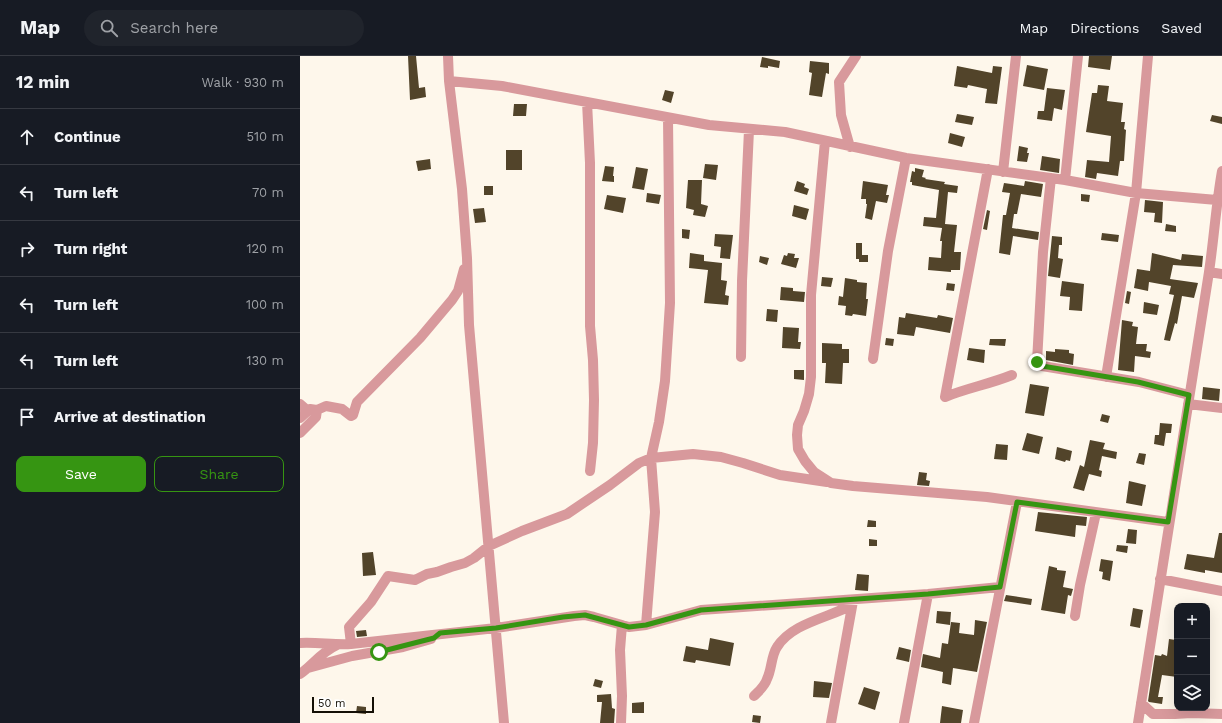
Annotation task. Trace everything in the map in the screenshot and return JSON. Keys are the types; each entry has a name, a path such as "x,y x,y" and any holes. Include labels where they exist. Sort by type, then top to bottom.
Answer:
{"street":[{"path":"448,56 449,81 462,189 467,258 469,325 504,723"},
{"path":"850,146 841,115 839,82 856,56"},
{"path":"1003,172 1016,56"},
{"path":"1065,180 1078,56"},
{"path":"1106,377 1136,193 1148,56"},
{"path":"449,81 502,86 668,118 749,130 785,132 824,142 906,158 1065,180 1136,193 1217,200"},
{"path":"587,102 590,163 590,326 594,400 593,443 590,472"},
{"path":"646,625 656,512 651,458 659,422 665,381 670,303 668,118"},
{"path":"741,357 742,281 749,130"},
{"path":"824,142 811,295 812,377 804,411 798,425 797,435 798,449 804,461 814,472 831,483"},
{"path":"873,358 888,252 906,158"},
{"path":"988,169 945,397 962,390 997,381 1012,375"},
{"path":"1138,723 1168,522 1209,272 1217,200 1222,171"},
{"path":"1051,178 1043,252 1037,360 1039,364 1042,366 1138,382 1222,408"},
{"path":"306,411 326,406 342,409 348,415 353,415 357,402 420,338 452,300 458,291 467,258"},
{"path":"1209,272 1222,274"},
{"path":"300,433 316,417 306,411"},
{"path":"351,644 348,627 371,602 388,576 415,580 427,574 465,563 489,546 522,531 567,514 610,486 638,462 651,458 693,454 721,457 780,475 831,483 987,497 1168,522"},
{"path":"974,723 1017,502"},
{"path":"1075,616 1080,585 1096,513"},
{"path":"1160,578 1222,591"},
{"path":"300,643 315,642 337,645 351,644 496,628 563,617 585,615 629,627 646,625 701,610 852,602 1000,587"},
{"path":"904,723 928,594"},
{"path":"754,696 767,680 776,648 783,639 804,625 840,612 852,602"},
{"path":"831,723 852,602"},
{"path":"621,723 622,696 620,650 622,625"},
{"path":"304,671 352,656 403,647 434,638 440,633"},
{"path":"304,671 327,650 337,645"},
{"path":"1141,703 1153,714 1222,714"}],"building":[{"path":"408,56 416,56 419,88 425,87 426,97 410,100"},
{"path":"1089,56 1112,56 1110,70 1088,67"},
{"path":"762,57 780,61 779,68 768,66 768,68 760,67"},
{"path":"810,61 829,63 829,74 826,73 822,97 809,95 812,73 809,72"},
{"path":"1027,65 1048,69 1044,90 1023,86"},
{"path":"957,66 992,73 993,66 1002,67 997,104 985,103 987,89 968,85 967,88 954,86"},
{"path":"1098,85 1109,86 1107,101 1123,103 1121,122 1125,122 1124,129 1126,130 1124,161 1120,161 1118,176 1097,173 1096,179 1085,177 1087,160 1109,162 1111,136 1086,132 1092,93 1097,93"},
{"path":"1047,88 1065,90 1062,110 1054,108 1052,121 1037,119 1038,111 1044,111"},
{"path":"665,90 674,92 671,103 662,100"},
{"path":"514,104 527,104 526,116 513,116"},
{"path":"957,114 974,117 972,125 955,122"},
{"path":"1212,115 1222,117 1222,124 1210,121"},
{"path":"950,133 965,137 962,147 948,143"},
{"path":"1019,146 1028,148 1027,153 1029,153 1027,162 1017,161"},
{"path":"506,150 522,150 522,170 506,170"},
{"path":"1042,156 1060,159 1059,173 1040,170"},
{"path":"430,159 431,169 418,171 416,161"},
{"path":"705,164 718,165 716,180 703,178"},
{"path":"605,166 614,167 614,182 602,181"},
{"path":"636,167 648,169 644,190 632,188"},
{"path":"915,168 924,170 922,177 926,178 925,179 945,182 944,184 958,186 957,193 948,192 945,224 957,225 954,252 961,252 960,270 951,270 951,272 928,270 929,257 941,258 942,241 940,241 942,228 923,226 924,217 936,218 939,190 912,185 912,182 910,182 912,171 915,172"},
{"path":"688,180 702,180 701,204 708,206 705,217 693,215 694,210 686,208"},
{"path":"797,181 805,184 804,187 809,189 807,195 794,191"},
{"path":"863,181 888,185 886,195 889,195 887,203 876,201 872,220 865,218 867,204 866,199 861,199"},
{"path":"1025,181 1043,184 1041,197 1021,194 1017,214 1014,214 1012,228 1039,232 1038,240 1013,236 1010,255 999,253 1003,215 1006,215 1010,193 1002,192 1004,183 1024,186"},
{"path":"484,186 493,186 493,195 484,195"},
{"path":"647,193 661,195 659,204 646,202"},
{"path":"1081,194 1090,195 1089,202 1081,201"},
{"path":"607,195 626,198 623,213 604,209"},
{"path":"1145,200 1163,202 1162,223 1154,222 1155,213 1144,212"},
{"path":"794,205 809,209 806,220 792,216"},
{"path":"484,208 486,222 475,223 473,209"},
{"path":"987,210 990,211 987,230 983,229"},
{"path":"1166,224 1176,226 1176,232 1165,231"},
{"path":"682,229 690,230 689,239 682,238"},
{"path":"1102,233 1119,235 1118,242 1101,240"},
{"path":"715,234 733,235 730,259 720,258 721,247 714,246"},
{"path":"1052,236 1062,237 1062,245 1059,245 1058,258 1063,259 1060,278 1048,276"},
{"path":"856,243 862,243 862,255 868,255 868,262 859,262 859,259 856,259"},
{"path":"690,253 704,255 704,261 722,263 721,280 727,281 725,295 729,296 728,305 704,303 708,270 689,268"},
{"path":"788,253 795,254 794,258 799,258 796,268 781,264 784,255 787,256"},
{"path":"1152,253 1181,260 1182,254 1203,256 1202,267 1173,265 1170,279 1198,283 1194,298 1182,296 1177,324 1175,323 1170,341 1164,340 1174,295 1169,294 1171,286 1149,282 1148,291 1134,288 1137,269 1150,271"},
{"path":"760,256 769,258 767,265 759,262"},
{"path":"822,277 833,278 831,287 821,286"},
{"path":"845,278 857,280 857,282 867,283 866,299 868,299 866,316 853,314 852,316 845,315 846,306 838,305 839,296 843,297"},
{"path":"1062,281 1084,284 1082,311 1069,310 1070,297 1060,296"},
{"path":"947,283 955,284 954,291 946,290"},
{"path":"781,287 793,288 793,291 805,292 804,302 780,300"},
{"path":"1127,291 1131,292 1129,304 1125,303"},
{"path":"1144,302 1159,305 1157,315 1143,313"},
{"path":"767,309 778,310 777,322 766,321"},
{"path":"906,313 937,318 938,315 953,318 950,333 916,327 914,336 897,334 899,317 905,318"},
{"path":"1122,320 1133,322 1132,326 1138,327 1136,344 1147,344 1146,351 1151,352 1150,358 1135,356 1134,372 1118,370"},
{"path":"783,327 799,328 798,342 801,342 800,349 782,348"},
{"path":"886,338 894,339 893,346 885,345"},
{"path":"990,339 1006,339 1005,346 989,345"},
{"path":"822,343 842,344 842,349 849,349 849,363 843,363 842,384 825,383 826,363 822,363"},
{"path":"969,348 985,350 984,363 967,360"},
{"path":"1055,349 1069,350 1069,353 1074,354 1073,365 1046,360 1046,351 1055,352"},
{"path":"794,370 804,370 804,380 794,379"},
{"path":"1030,384 1049,387 1044,416 1025,413"},
{"path":"1203,387 1220,389 1219,401 1202,399"},
{"path":"1102,414 1110,416 1108,423 1100,421"},
{"path":"1160,423 1172,424 1171,433 1166,433 1164,446 1154,444 1155,435 1159,435"},
{"path":"1027,433 1043,437 1039,454 1022,450"},
{"path":"1090,440 1105,443 1103,449 1117,452 1116,459 1102,456 1099,470 1102,471 1101,477 1089,474 1084,491 1073,488 1080,465 1084,467"},
{"path":"996,444 1008,445 1007,460 994,459"},
{"path":"1057,447 1072,451 1070,461 1066,460 1065,462 1055,459"},
{"path":"1139,453 1146,454 1144,465 1136,463"},
{"path":"919,472 927,473 926,480 930,481 929,486 917,485"},
{"path":"1129,481 1146,485 1142,506 1126,503"},
{"path":"1038,512 1087,517 1086,526 1076,525 1075,537 1035,531"},
{"path":"868,520 876,521 876,527 867,527"},
{"path":"1128,529 1137,530 1136,544 1126,543"},
{"path":"1219,533 1222,533 1222,573 1205,570 1205,573 1184,569 1187,554 1214,558"},
{"path":"869,539 877,540 877,546 869,546"},
{"path":"1117,545 1128,546 1127,553 1116,551"},
{"path":"373,552 376,575 363,576 362,553"},
{"path":"1101,559 1113,561 1110,581 1102,579 1103,572 1099,571"},
{"path":"1049,566 1057,568 1057,570 1066,571 1063,587 1073,589 1071,596 1068,595 1065,614 1041,610"},
{"path":"857,574 869,575 868,591 855,590"},
{"path":"1006,595 1032,599 1031,605 1004,601"},
{"path":"1133,608 1143,610 1140,628 1130,626"},
{"path":"937,611 951,612 950,625 936,623"},
{"path":"975,620 987,622 977,672 953,668 951,685 942,683 943,672 921,667 923,654 940,658 942,643 948,644 951,622 960,623 959,633 974,635"},
{"path":"366,630 367,636 357,637 356,631"},
{"path":"710,638 734,643 730,666 696,660 695,663 683,661 686,646 708,650"},
{"path":"1169,639 1174,640 1174,677 1162,675 1158,697 1163,697 1162,704 1149,702 1155,655 1161,656 1162,654 1167,656"},
{"path":"899,647 911,650 909,662 896,659"},
{"path":"595,679 603,681 601,688 593,686"},
{"path":"814,681 832,683 829,698 813,697"},
{"path":"864,687 880,692 875,710 858,704"},
{"path":"611,694 612,708 615,709 614,723 600,723 602,702 597,702 597,695"},
{"path":"644,702 644,713 632,713 632,703"},
{"path":"357,706 366,707 366,714 356,713"},
{"path":"942,706 963,710 961,723 940,723"},
{"path":"753,715 761,716 760,723 752,722"}],"route":[{"path":"379,652 434,638 440,633 496,628 563,617 585,615 629,627 646,625 701,610 928,594 1000,587 1017,502 1168,522 1189,395 1138,382 1042,366 1037,362"}]}
